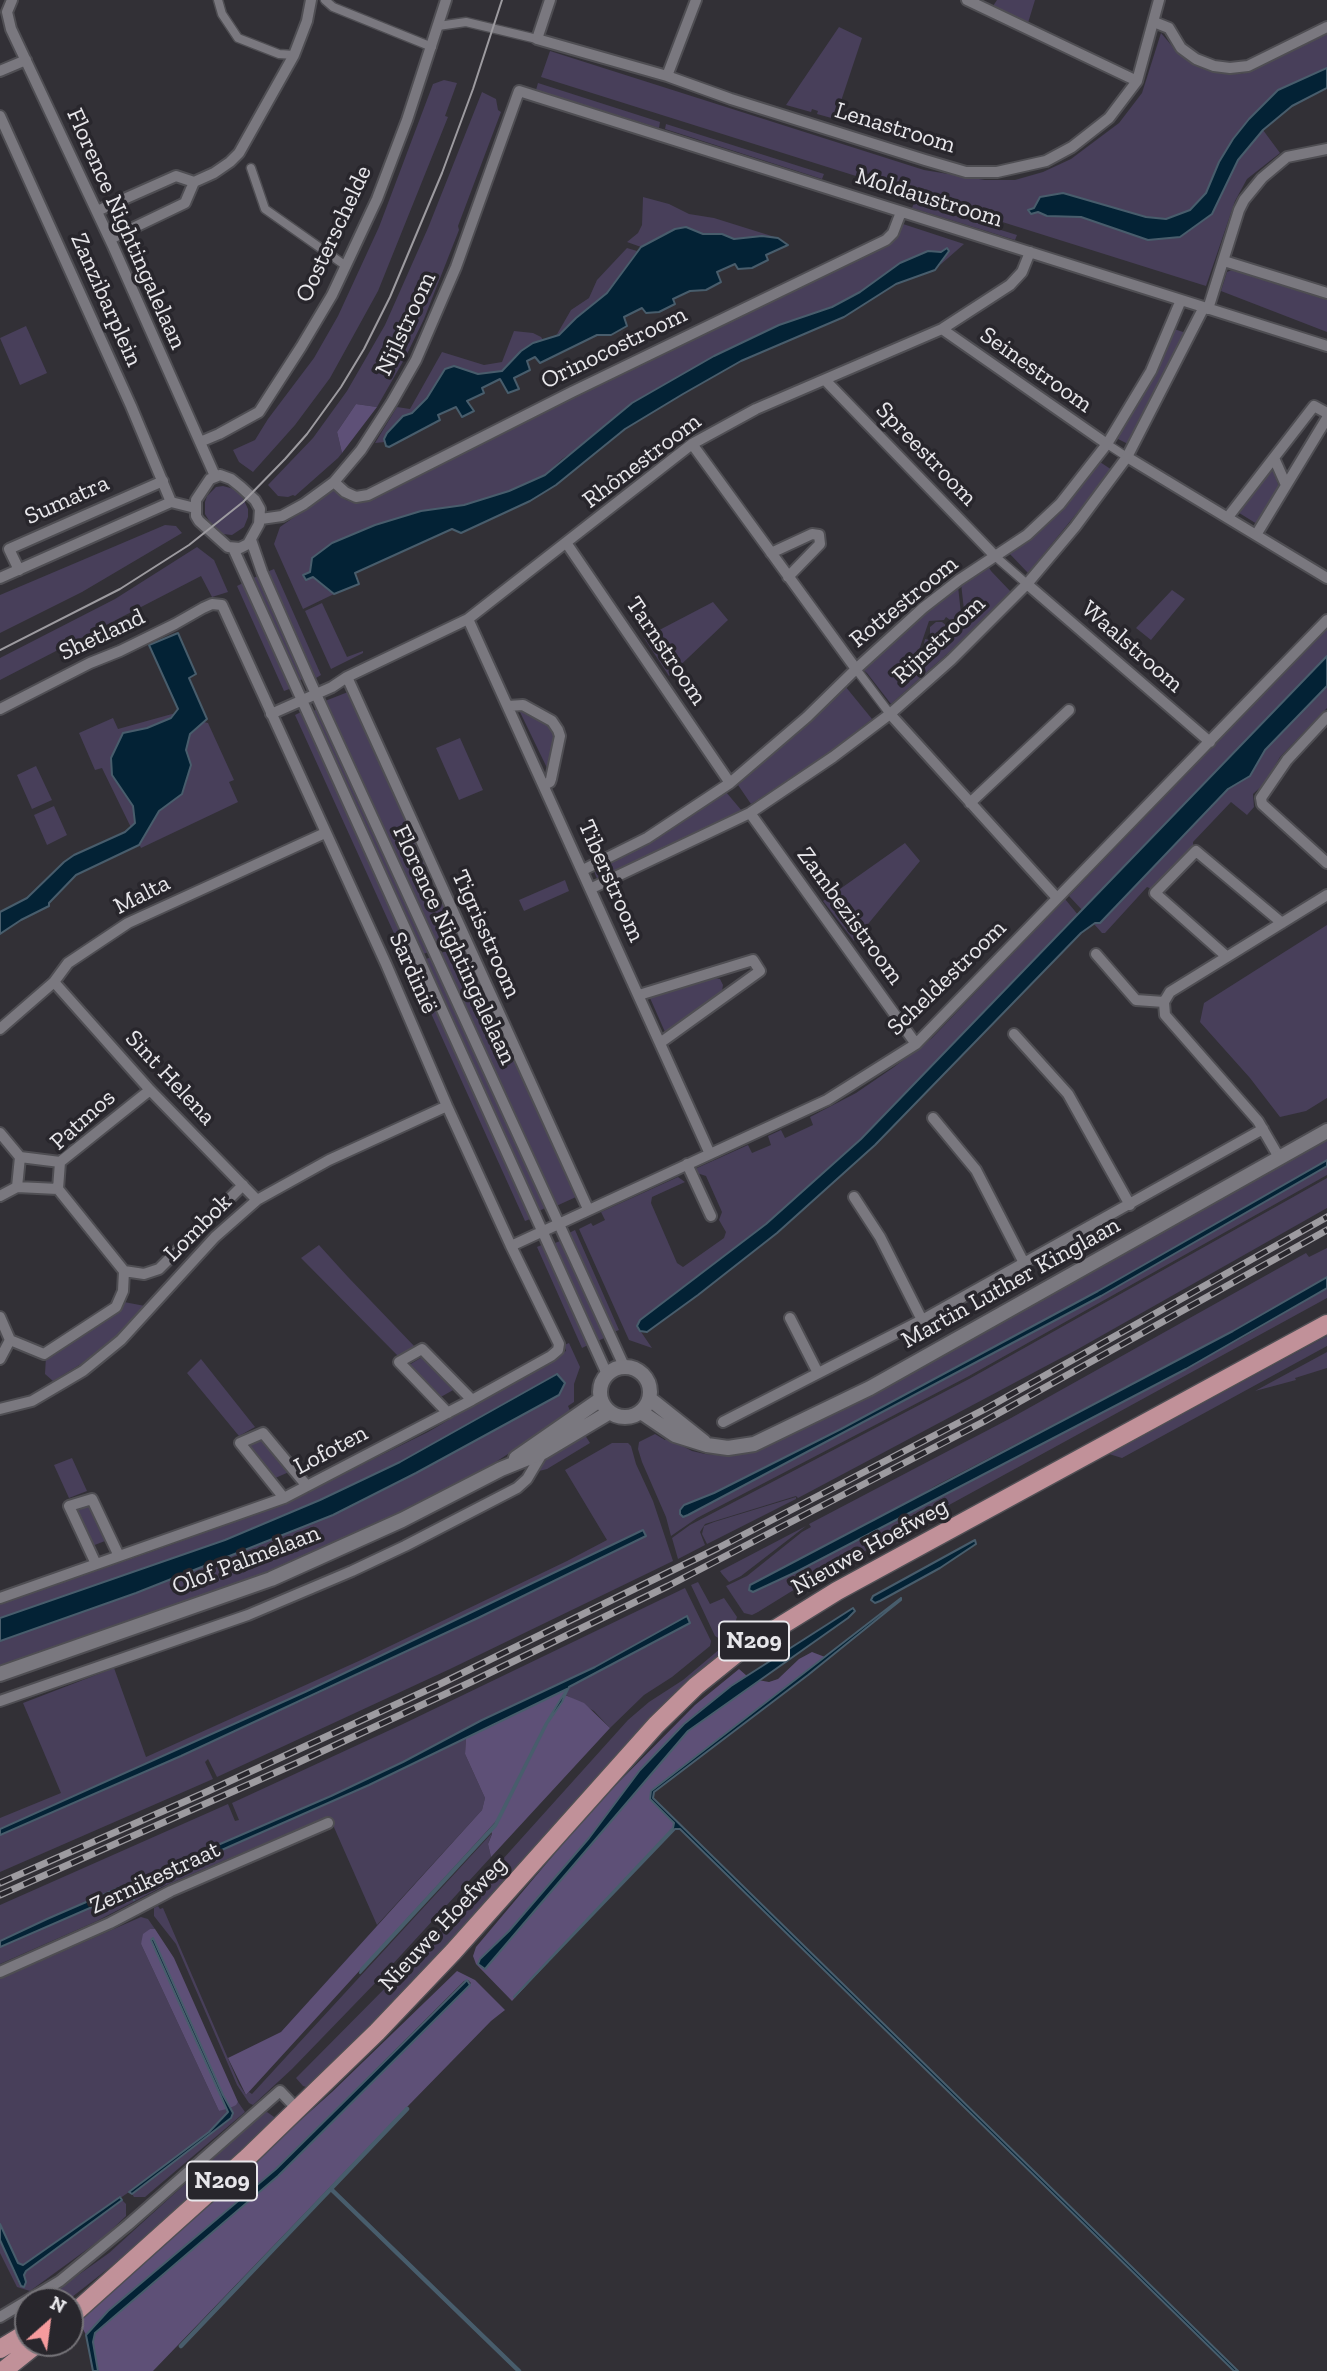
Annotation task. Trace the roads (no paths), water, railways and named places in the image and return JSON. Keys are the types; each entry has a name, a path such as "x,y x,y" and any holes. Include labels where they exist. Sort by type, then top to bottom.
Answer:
{"main road":[{"name":"Nieuwe Hoefweg","path":"84,2304 298,2110 453,1952 656,1725 696,1686 737,1653 837,1591 1327,1324"},
{"name":"Nieuwe Hoefweg","path":"84,2294 143,2251"},
{"path":"3,2371 20,2357"}],"street":[{"name":"Florence Nightingalelaan","path":"12,0 6,12 11,29 110,239 215,476"},
{"path":"218,0 222,14 238,38 279,54 294,55"},
{"path":"110,239 185,203 194,182 214,173 239,153 294,55 311,0"},
{"path":"325,0 333,7 432,47"},
{"name":"Oosterschelde","path":"200,442 259,412 332,295 377,199 407,120 446,0"},
{"path":"438,26 466,22 537,39 550,0"},
{"path":"667,76 696,0"},
{"path":"967,0 1137,81"},
{"name":"Lenastroom","path":"537,39 667,76 731,99 966,172 997,172 1046,161 1072,147 1109,118 1137,81 1159,0"},
{"path":"1154,22 1169,28 1181,48 1196,59 1214,66 1230,68 1248,66 1327,27"},
{"path":"0,71 26,60"},
{"name":"Moldaustroom","path":"519,91 1327,346"},
{"name":"Nijlstroom","path":"261,519 282,516 334,482 361,450 416,360 456,267 519,91"},
{"name":"Zanzibarplein","path":"0,116 171,502"},
{"name":"Rijnstroom","path":"592,888 750,813 833,757 890,714 959,652 1027,584 1075,527 1127,457 1206,308 1244,200 1262,178 1287,158 1327,149"},
{"path":"251,168 265,209 346,266"},
{"path":"97,211 176,176 194,182"},
{"name":"Orinocostroom","path":"334,482 345,492 356,496 368,495 572,392 886,240 893,233 901,212"},
{"name":"Rhônestroom","path":"316,694 468,619 692,444 756,409 942,330 1010,285 1022,272 1030,252"},
{"path":"1224,261 1327,293"},
{"name":"Rottestroom","path":"583,870 647,838 730,783 807,717 932,601 1027,535 1060,505 1107,444 1151,371 1181,300"},
{"name":"Seinestroom","path":"942,330 1107,444"},
{"name":"Spreestroom","path":"825,381 996,557"},
{"path":"1228,517 1314,406 1327,413"},
{"path":"1256,535 1327,418"},
{"path":"692,444 890,714 1057,898"},
{"path":"1107,444 1327,578"},
{"path":"1274,458 1286,485"},
{"path":"215,476 226,476 255,500 260,509 261,519 251,540 244,546 228,547 199,521 195,508 200,493 215,476"},
{"name":"Sumatra","path":"19,570 9,549 163,481"},
{"path":"0,578 171,502 195,508"},
{"path":"771,553 812,534 819,535 820,544 788,577"},
{"name":"Florence Nightingalelaan","path":"251,540 262,572 316,694 624,1366"},
{"name":"Tarnstroom","path":"567,544 730,783"},
{"name":"Florence Nightingalelaan","path":"233,548 607,1374"},
{"path":"996,557 1027,584"},
{"name":"Waalstroom","path":"1027,584 1210,742"},
{"name":"Shetland","path":"0,709 203,608 212,604 222,605"},
{"name":"Sardinië","path":"222,605 386,964 447,1106 559,1344 558,1350 551,1356"},
{"name":"Tiberstroom","path":"468,619 592,888 710,1154"},
{"name":"Scheldestroom","path":"511,1246 827,1100 916,1044 1327,620"},
{"name":"Tigrisstroom","path":"347,677 588,1209"},
{"path":"271,714 316,694"},
{"path":"508,706 523,705 552,721 558,730 560,736 551,779 544,785"},
{"path":"970,803 1069,710"},
{"path":"1327,718 1287,760 1261,798 1262,804 1327,863"},
{"name":"Zambezistroom","path":"750,813 916,1044"},
{"name":"Malta","path":"0,1029 54,982 68,963 128,923 325,833"},
{"path":"1226,956 1155,893 1196,851 1282,923"},
{"path":"1280,1159 1262,1129 1165,1015 1164,1002 1170,992 1327,895"},
{"path":"1096,954 1136,1000 1164,1002"},
{"path":"639,995 753,960 760,971 660,1043"},
{"path":"722,970 732,991"},
{"name":"Sint Helena","path":"54,982 150,1090 257,1200"},
{"path":"1014,1034 1068,1094 1130,1205"},
{"name":"Patmos","path":"58,1189 60,1162 150,1090"},
{"name":"Lombok","path":"0,1409 32,1401 83,1371 121,1340 215,1237 257,1200 329,1160 447,1106"},
{"path":"933,1118 976,1170 1024,1263"},
{"path":"723,1422 922,1320 1262,1129"},
{"name":"Martin Luther Kinglaan","path":"641,1412 675,1435 707,1445 729,1448 754,1444 870,1388 1327,1131"},
{"path":"0,1133 20,1157 60,1162"},
{"path":"17,1187 20,1157"},
{"path":"687,1164 711,1216"},
{"name":"Lombok","path":"124,1271 144,1274 159,1269 243,1185"},
{"path":"0,1196 17,1187 58,1189 124,1271 123,1291 116,1307 44,1354 10,1340 0,1317"},
{"path":"854,1196 880,1237 922,1320"},
{"path":"159,1269 173,1283"},
{"path":"790,1318 818,1373"},
{"path":"0,1359 10,1340"},
{"path":"448,1413 399,1362 422,1349 472,1400"},
{"name":"Lofoten","path":"0,1598 284,1499 551,1356"},
{"path":"624,1366 636,1369 645,1376 650,1387 650,1399 641,1412 625,1417 610,1412 601,1399 600,1388 607,1374 624,1366"},
{"name":"Olof Palmelaan","path":"501,1469 601,1399"},
{"path":"650,1399 707,1445"},
{"name":"Olof Palmelaan","path":"0,1674 271,1579 402,1520 501,1469 543,1452 610,1412"},
{"path":"284,1499 240,1443 263,1433 307,1486"},
{"path":"0,1701 236,1619 352,1571 517,1488 527,1479 543,1452"},
{"path":"96,1564 69,1506 92,1499 119,1556"},
{"name":"Zernikestraat","path":"0,1972 110,1923 170,1891 328,1823"},
{"path":"0,2317 60,2281 128,2225 279,2091 298,2110"}],"water":[{"path":"1327,68 1327,88 1292,106 1263,130 1238,160 1212,214 1180,237 1148,240 1081,217 1047,216 1038,212 1031,214 1028,210 1034,208 1040,197 1063,193 1146,217 1166,219 1190,210 1206,193 1219,162 1249,119 1278,90"},
{"path":"686,227 703,234 722,234 734,239 762,236 778,238 788,245 766,255 768,260 752,268 738,269 735,264 717,272 721,282 706,290 690,291 673,299 675,304 659,312 646,313 642,308 624,317 627,326 611,335 597,335 540,363 535,357 527,361 530,370 514,378 519,389 508,393 500,379 482,388 484,393 467,401 474,411 462,417 456,407 438,415 440,420 389,447 386,446 384,439 387,433 403,416 412,413 427,398 445,369 454,366 478,374 502,371 521,351 533,343 559,335 607,293 641,247 675,229"},
{"path":"947,248 949,251 935,270 896,284 844,317 741,361 683,394 625,429 556,485 530,501 461,533 452,529 355,573 359,584 334,594 313,577 306,580 303,575 310,572 312,558 332,543 375,525 421,511 464,505 509,491 545,475 632,403 714,356 779,325 832,307 860,292 900,263 928,251 941,252"},
{"path":"178,633 196,674 189,678 207,719 190,734 186,750 191,765 182,794 159,811 139,845 76,875 49,906 0,934 0,912 27,898 74,855 125,832 135,823 133,806 112,775 111,758 123,733 147,728 171,718 178,709 149,645"},
{"path":"1327,656 1327,686 1265,750 1250,776 1228,789 1100,923 1095,923 1081,933 875,1145 777,1233 647,1332 640,1331 637,1326 640,1320 766,1224 861,1139"},
{"path":"1327,1160 1327,1166 1101,1296 688,1515 683,1517 680,1514 684,1505 714,1493 841,1429 1098,1291"},
{"path":"1327,1277 1327,1288 1186,1369 796,1572 753,1592 749,1590 750,1585 1233,1331"},
{"path":"557,1374 565,1383 559,1395 333,1515 136,1593 0,1641 0,1618 225,1540 320,1500 400,1462"},
{"path":"643,1530 646,1536 478,1618 181,1756 0,1835 0,1829 305,1692"},
{"path":"975,1540 976,1544 940,1568 880,1601 875,1603 871,1600 873,1596"},
{"path":"901,1598 808,1675 654,1792 653,1798 1238,2371 1234,2371 680,1829 675,1829 514,1997 673,1828 674,1823 650,1799 651,1791"},
{"path":"853,1608 855,1611 848,1618 688,1731 485,1969 478,1964 589,1838 640,1770 684,1724 731,1686"},
{"path":"687,1616 690,1623 569,1687 547,1724 496,1826 360,1973 495,1824 546,1723 567,1689 369,1785 131,1890 134,1900 129,1891 0,1947 0,1941 47,1919 403,1762 482,1720 595,1667"},
{"path":"153,1938 233,2113 231,2118 132,2194 129,2192 209,2132 228,2112 151,1940"},
{"path":"467,1980 470,1985 278,2176 95,2333 93,2342 98,2371 93,2371 86,2335 108,2311 276,2169"},
{"path":"120,2197 122,2200 26,2271 24,2287 21,2286 0,2240 0,2224 18,2263 23,2265"}],"waterway":[{"path":"181,2346 407,2109"},
{"path":"332,2190 519,2371"}],"tram line":[{"path":"0,650 120,589 189,545 243,502 307,434 341,387 390,297 442,173 502,0"}],"railway":[{"path":"0,1883 438,1685 718,1548 987,1408 1327,1217"},
{"path":"0,1895 297,1763 668,1586 983,1422 1327,1230"}]}
